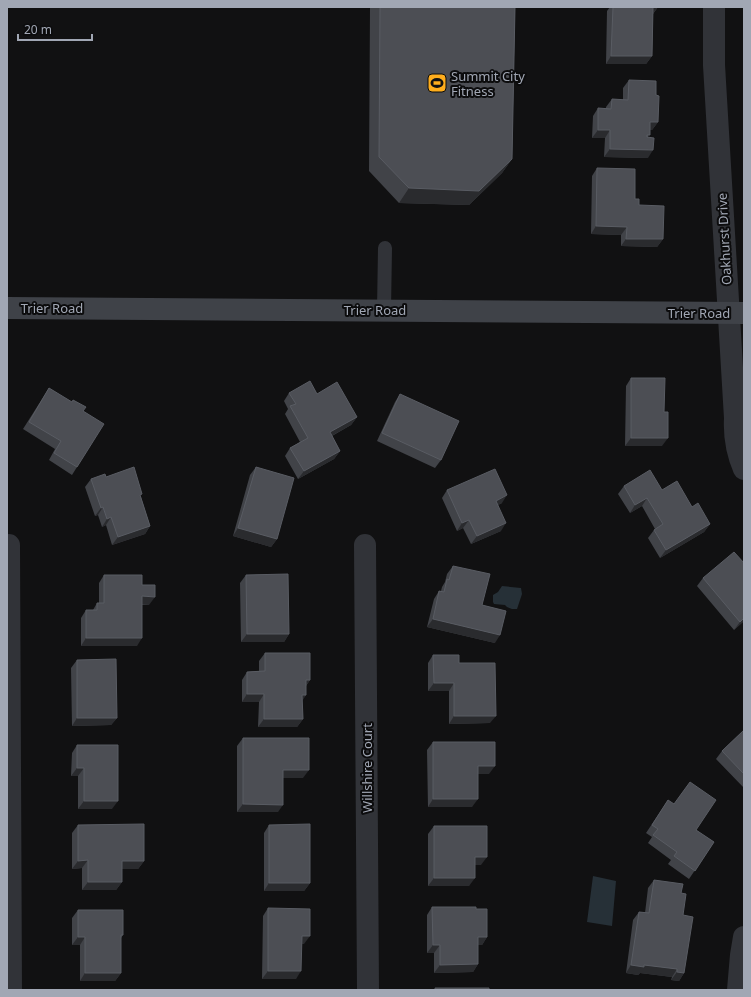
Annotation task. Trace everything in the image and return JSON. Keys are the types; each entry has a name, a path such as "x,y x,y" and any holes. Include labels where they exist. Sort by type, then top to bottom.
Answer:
{"street":[{"name":"Oakhurst Drive","path":"714,7 714,65 736,313 735,432 739,457 744,469"},
{"name":"Trier Road","path":"7,308 736,313"},
{"path":"9,545 11,990"},
{"name":"Willshire Court","path":"365,545 368,990"},
{"path":"738,990 744,937"}],"lane":[{"path":"384,310 385,248"}],"shaded area":[{"path":"502,586 521,588 522,594 517,609 512,609 505,605 494,604 493,595 498,592"},
{"path":"593,876 616,881 612,926 587,922"}],"building":[{"name":"Summit City Fitness","path":"380,7 515,7 512,159 479,191 409,188 379,157"},
{"path":"613,7 653,7 652,56 611,56"},
{"path":"629,80 656,81 656,95 659,96 658,122 650,122 650,135 647,135 647,137 654,138 653,150 610,149 610,130 598,130 598,108 611,109 612,99 628,100"},
{"path":"597,168 635,169 635,199 639,199 639,205 664,206 663,239 626,239 627,227 596,226"},
{"path":"631,378 665,378 664,412 668,412 668,438 631,438"},
{"path":"310,381 317,394 337,382 357,417 330,432 340,451 304,471 290,448 308,438 290,406 296,404 289,393"},
{"path":"49,388 72,402 73,400 86,407 83,411 104,424 77,467 54,453 61,441 29,422"},
{"path":"400,394 459,421 441,460 382,433"},
{"path":"134,467 142,494 140,495 150,526 118,537 111,517 107,519 103,507 101,508 91,479 105,474 106,477"},
{"path":"256,467 294,478 277,539 238,528"},
{"path":"495,469 507,495 496,501 506,523 477,536 469,520 462,523 447,490"},
{"path":"650,470 662,490 677,481 692,507 698,503 710,524 666,550 654,530 663,524 647,498 635,505 624,486"},
{"path":"734,552 744,563 744,618 740,622 703,578"},
{"path":"453,566 490,574 482,605 506,611 500,635 433,619 439,591 444,592 447,579 449,580"},
{"path":"288,574 289,634 247,634 246,575"},
{"path":"104,575 142,575 142,585 155,585 155,597 142,596 142,638 86,638 86,610 97,610 97,603 104,603"},
{"path":"265,653 310,653 310,680 306,680 306,695 302,695 303,719 264,719 264,694 247,694 247,672 265,671"},
{"path":"433,655 459,655 459,663 495,663 496,716 454,716 454,683 434,683"},
{"path":"116,659 117,718 77,718 77,660"},
{"path":"744,730 744,774 722,751"},
{"path":"243,738 309,738 309,770 283,770 283,805 243,804"},
{"path":"433,742 495,742 495,766 478,766 478,799 433,799"},
{"path":"77,745 118,745 118,801 84,801 84,768 77,768"},
{"path":"690,782 716,800 696,830 714,842 695,871 674,856 677,852 653,835 658,829 652,825 668,800 674,804"},
{"path":"144,824 144,861 122,861 122,882 88,882 88,860 78,861 78,825"},
{"path":"310,824 310,883 269,883 269,825"},
{"path":"434,826 487,826 487,857 475,857 475,878 434,878"},
{"path":"654,880 683,884 681,893 686,894 683,915 693,917 684,973 677,972 677,969 631,965 639,912 649,913"},
{"path":"432,907 476,907 476,909 487,909 487,937 478,937 478,964 440,965 440,945 433,945"},
{"path":"268,908 310,909 310,936 302,936 301,971 268,971"},
{"path":"78,910 123,910 123,935 121,935 121,973 85,973 85,937 78,937"},
{"path":"435,988 489,988 489,990 435,990"}],"place":[{"name":"Summit City Fitness","path":"437,83"}]}
